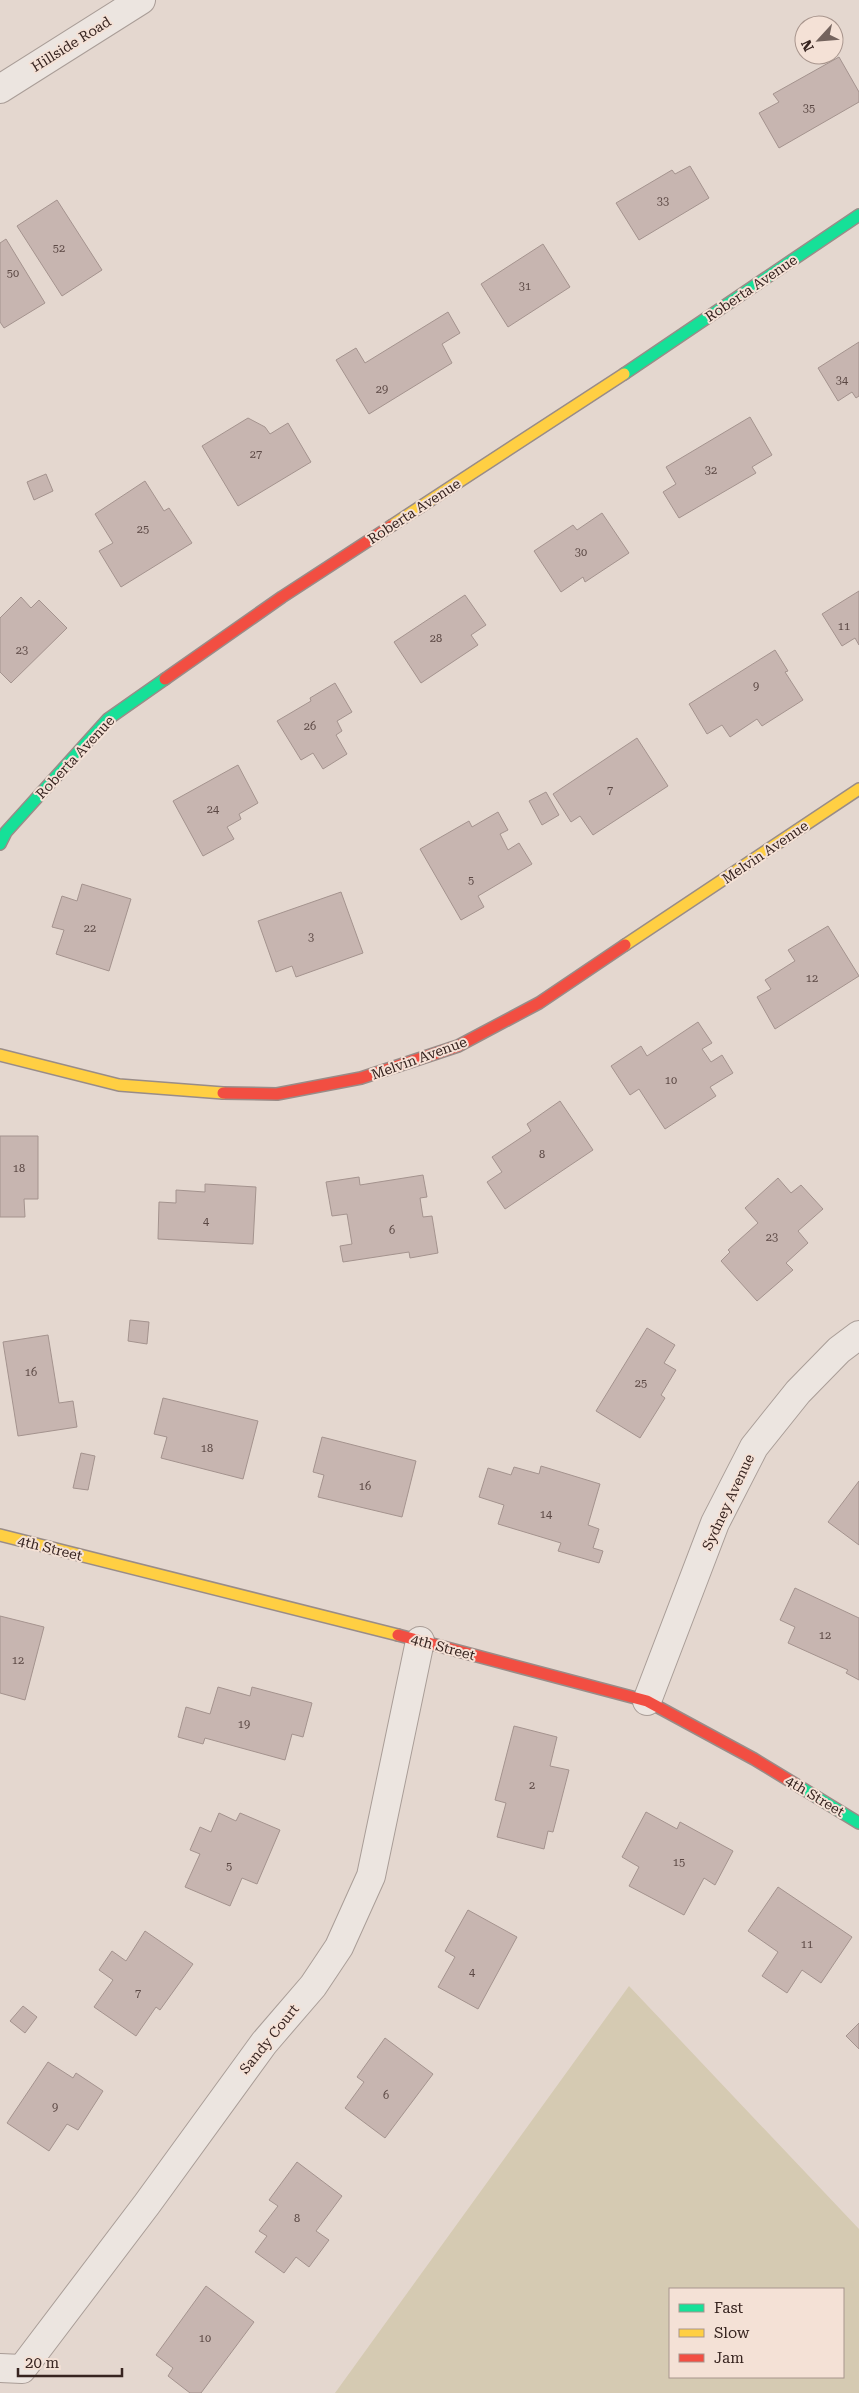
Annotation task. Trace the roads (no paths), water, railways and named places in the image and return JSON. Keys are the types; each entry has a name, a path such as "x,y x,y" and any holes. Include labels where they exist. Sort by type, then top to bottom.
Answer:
{"street":[{"name":"Hillside Road","path":"0,89 141,0"},
{"name":"Roberta Avenue","path":"0,844 6,832 108,719 282,597 578,404 859,215"},
{"name":"Melvin Avenue","path":"0,1055 119,1085 204,1092 278,1094 362,1078 458,1046 539,1003 859,789"},
{"name":"Sydney Avenue","path":"647,1701 715,1523 754,1447 798,1392 838,1350 859,1335"},
{"name":"4th Street","path":"0,1536 420,1641 647,1701 754,1759 859,1823"},
{"name":"Sandy Court","path":"0,2368 22,2369 147,2204 264,2043 313,1986 339,1947 371,1876 420,1641"}]}
